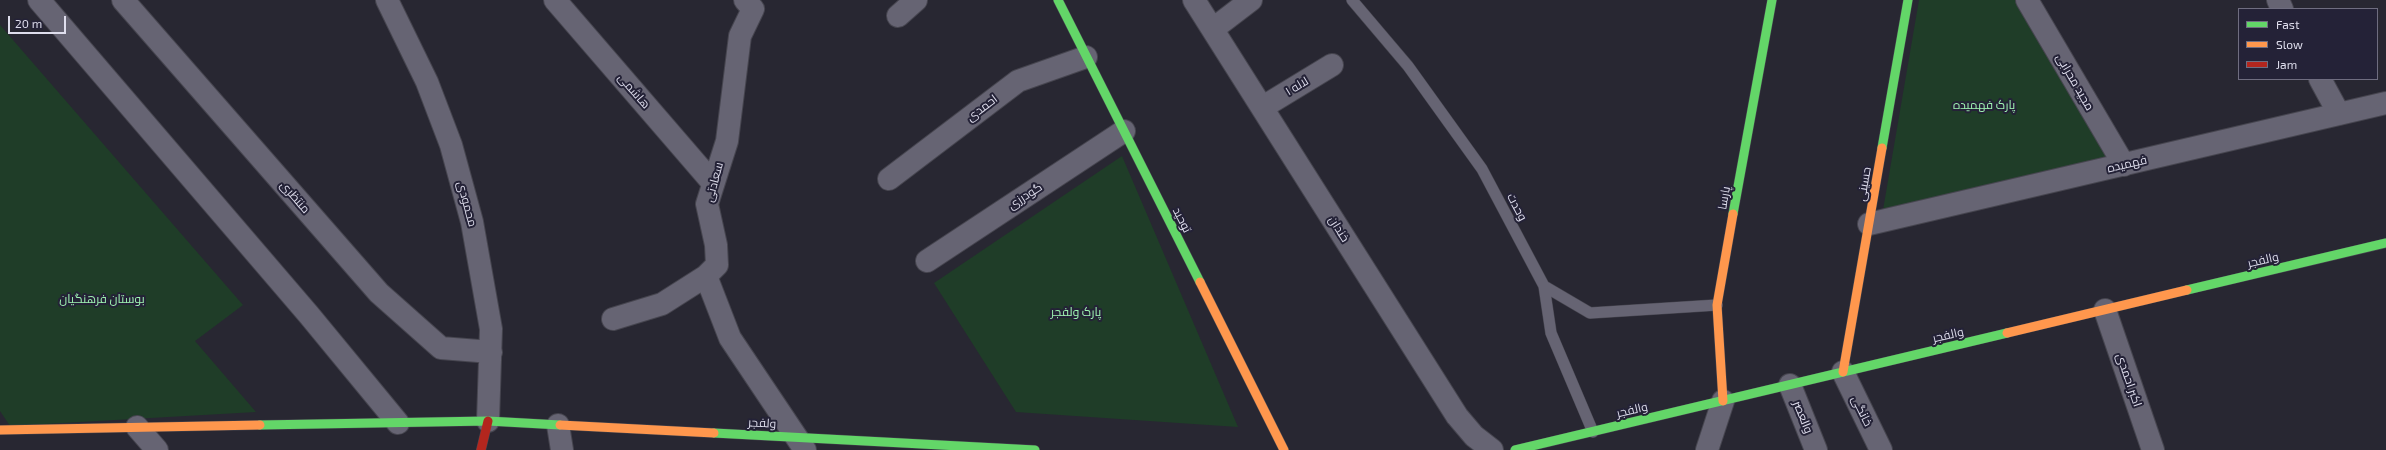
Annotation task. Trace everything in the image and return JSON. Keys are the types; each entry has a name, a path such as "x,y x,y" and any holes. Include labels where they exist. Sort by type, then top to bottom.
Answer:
{"street":[{"path":"39,0 309,315 398,422"},
{"name":"منتظری","path":"123,0 379,293 441,348 491,352"},
{"name":"محمودی","path":"387,0 428,82 450,145 472,222 491,329 488,421"},
{"name":"هاشمی","path":"556,0 712,182"},
{"path":"898,16 916,0"},
{"name":"توحید","path":"1058,0 1284,450"},
{"name":"خندان","path":"1194,0 1457,416 1474,436 1492,450"},
{"path":"1213,29 1251,0"},
{"name":"پارسا","path":"1723,401 1717,305 1772,0"},
{"name":"حسینی","path":"1843,372 1908,0"},
{"name":"مجید محرابی","path":"2027,0 2124,165"},
{"name":"سعادتی","path":"613,319 662,304 706,276 717,265 716,245 707,204 712,182 727,141 740,36 749,4"},
{"name":"احمدی","path":"888,180 1018,81 1086,57"},
{"name":"لاله ۱","path":"1263,107 1332,65"},
{"path":"2321,80 2339,114"},
{"name":"فهمیده","path":"1869,224 2386,103"},
{"name":"گودرزی","path":"927,261 1124,131"},
{"name":"والفجر","path":"1515,450 2386,243"},
{"path":"706,276 730,338 800,444"},
{"name":"اکبر احمدی","path":"2105,310 2153,450"},
{"name":"خانگی","path":"1843,372 1881,450"},
{"name":"والعصر","path":"1790,385 1816,450"},
{"path":"1708,450 1723,401"},
{"path":"481,450 488,421"},
{"name":"ولفجر","path":"3,426 137,427 488,421 800,444 1035,450"},
{"path":"558,425 562,450"},
{"path":"137,427 157,450"}],"lane":[{"name":"وحدت","path":"1352,0 1408,66 1482,169 1544,286"},
{"path":"1544,286 1590,313 1717,305"},
{"path":"1544,286 1551,333 1593,432"}],"green space":[{"name":"پارک فهمیده","path":"1919,0 2017,0 2111,162 1883,210"},
{"name":"بوستان فرهنگیان","path":"0,25 243,305 195,341 256,412 10,426 0,411"},
{"name":"پارک ولفجر","path":"1122,156 1238,427 1016,412 934,283"}],"traffic: fast":[{"path":"1058,0 1200,282"},
{"path":"1733,214 1772,0"},
{"path":"1882,148 1908,0"},
{"path":"2187,290 2386,243"},
{"path":"1515,450 2007,333"},
{"path":"260,425 488,421 560,425"},
{"path":"714,433 1035,450"}],"traffic: slow":[{"path":"1843,372 1882,148"},
{"path":"1723,401 1717,305 1733,214"},
{"path":"1200,282 1284,450"},
{"path":"2007,333 2187,290"},
{"path":"0,430 260,425"},
{"path":"560,425 714,433"}],"traffic: jam":[{"path":"481,450 488,421"}]}
